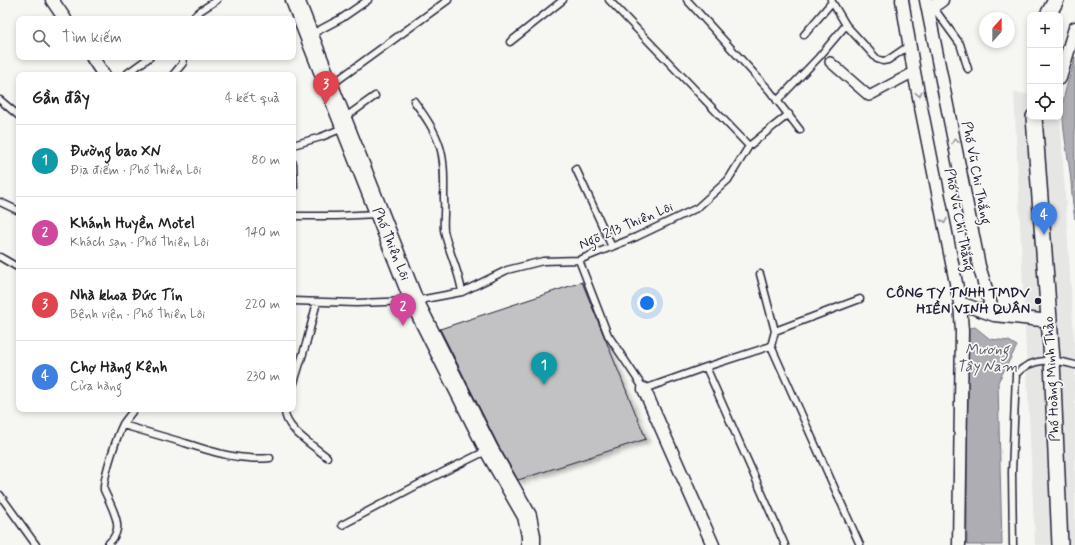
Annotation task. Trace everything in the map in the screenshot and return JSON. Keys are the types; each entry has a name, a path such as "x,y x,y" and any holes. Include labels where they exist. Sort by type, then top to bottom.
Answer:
{"main road":[{"name":"Phố Thiên Lôi","path":"295,0 328,87 414,301 489,450 527,516 531,536 530,545"}],"street":[{"path":"52,0 63,16"},
{"name":"Phố Vũ Chí Thắng","path":"902,0 914,72 960,303 962,331 959,545"},
{"path":"1050,12 1056,0"},
{"name":"Phố Vũ Chi Thắng","path":"932,4 980,266 994,315"},
{"path":"1063,68 1075,28"},
{"path":"94,60 102,72"},
{"path":"830,62 869,96 914,72"},
{"name":"Phố Hoàng Minh Thảo","path":"1034,120 1050,321 1060,545"},
{"path":"960,303 994,315 1050,321"},
{"path":"644,389 713,545"}],"lane":[{"path":"194,16 217,0"},
{"path":"308,36 342,18 368,0"},
{"path":"328,87 448,0"},
{"path":"510,42 563,0"},
{"path":"609,0 748,146"},
{"path":"687,0 777,100 800,130"},
{"path":"804,36 831,1 846,25 876,60 888,60 910,45"},
{"path":"932,4 960,44 968,69"},
{"path":"777,100 819,57 846,25"},
{"path":"129,72 146,60"},
{"path":"175,72 182,63 182,60"},
{"path":"296,144 321,137 343,124 375,96"},
{"path":"0,100 16,113"},
{"path":"414,101 432,129 440,147 445,202 444,228 448,245 460,278 462,292"},
{"name":"Ngõ 213 Thiên Lôi","path":"296,301 356,303 414,301 462,292 507,270 543,261 579,260 636,237 697,208 728,180 748,146 789,114"},
{"path":"576,169 612,247"},
{"path":"0,202 16,210"},
{"path":"296,216 379,214"},
{"path":"0,257 16,266"},
{"path":"579,260 608,334 644,389 771,346"},
{"path":"760,274 775,331 771,346 860,545"},
{"path":"775,331 860,299"},
{"path":"296,376 317,302"},
{"path":"1013,545 1012,472 1016,374 1022,367 1034,362 1052,360 1075,364"},
{"path":"706,367 785,545"},
{"path":"107,545 115,537 118,528 117,520 104,490 104,485 110,460 123,425 132,412"},
{"path":"285,412 287,419 294,430 327,457"},
{"path":"123,425 222,454 243,458 270,458"},
{"path":"342,525 425,481 489,450"},
{"path":"0,495 36,545"}],"shaded area":[{"path":"1014,93 1027,94 1027,120 1060,120 1075,353 1075,545 1035,545"}],"water":[{"path":"1075,57 1075,219 1063,114 1065,93"},
{"name":"Mương Tây Nam","path":"975,327 990,339 1009,341 1017,346 998,382 1002,545 967,545 968,392 965,329"}],"building":[{"path":"582,282 646,439 518,480 498,445 440,329"}],"place":[{"name":"Nhà khoa Đức Tín","path":"326,104"},
{"name":"Chợ Hàng Kênh","path":"1044,235"},
{"name":"CÔNG TY TNHH TMDV HIỀN VINH QUÂN","path":"1038,301"},
{"name":"Khánh Huyền Motel","path":"403,326"},
{"name":"Đường bao XN","path":"544,385"}]}
